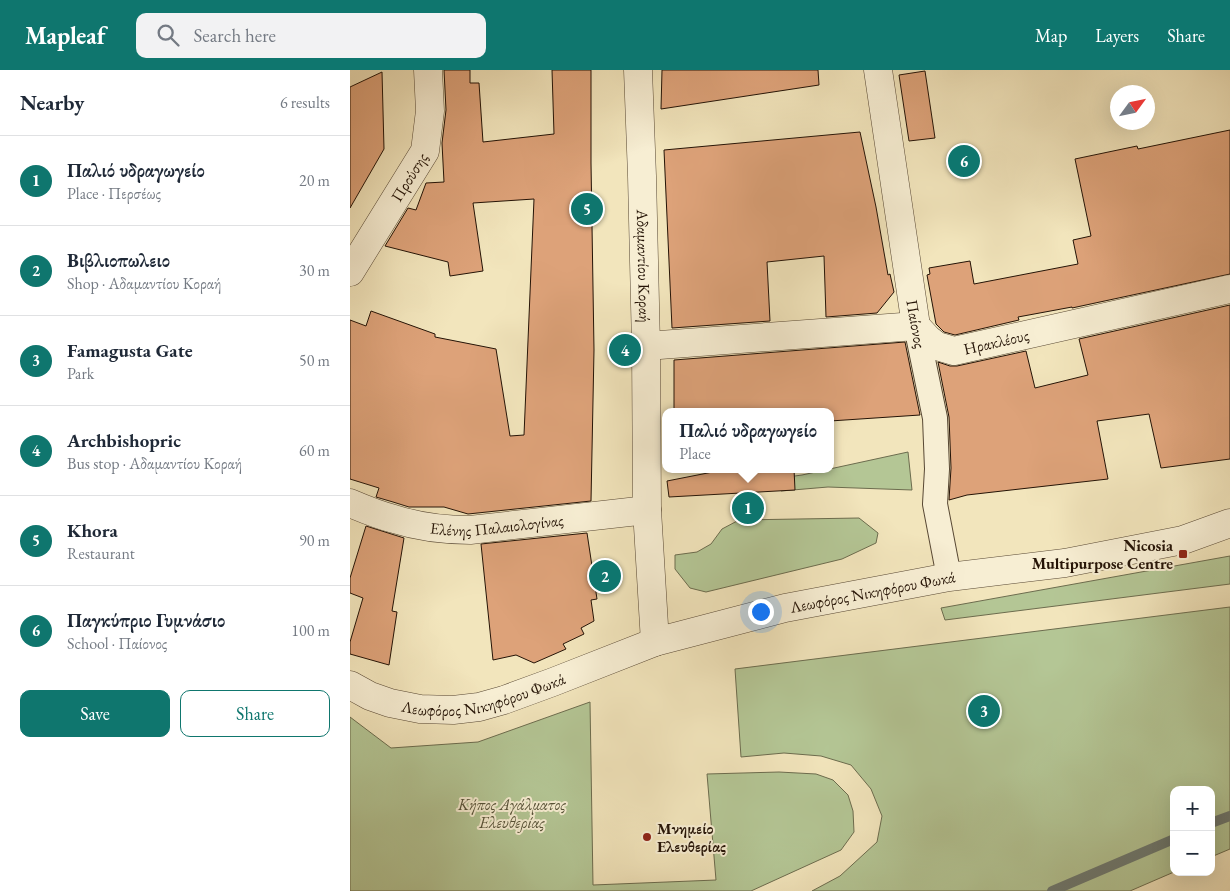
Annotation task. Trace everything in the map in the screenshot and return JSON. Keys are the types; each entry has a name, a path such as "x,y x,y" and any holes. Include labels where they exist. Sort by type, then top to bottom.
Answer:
{"street":[{"name":"Προύσης","path":"350,272 425,151 430,111 428,70"},
{"name":"Αδαμαντίου Κοραή","path":"638,70 646,346 656,469 647,510 654,642"},
{"name":"Παίονος","path":"878,70 916,326 935,418 937,469 935,504 949,577"},
{"name":"Ηρακλέους","path":"916,326 937,346 954,351 1230,289"},
{"path":"646,346 916,326"},
{"name":"Ελένης Παλαιολογίνας","path":"350,503 393,519 444,530 470,530 647,510"},
{"name":"Λεωφόρος Νικηφόρου Φωκά","path":"350,685 370,696 420,709 454,710 479,707 545,685 654,642 785,608 949,577 1065,563 1183,540 1230,523"}],"green space":[{"path":"908,452 912,490 828,487 781,491 780,478 811,473 834,473 834,468"},
{"path":"859,518 878,533 876,543 842,559 706,592 690,588 675,569 675,555 697,552 711,544 722,529 739,520"},
{"path":"1230,556 1230,584 945,620 941,608"},
{"path":"1230,607 1230,849 1215,855 1215,786 1170,786 1170,874 1130,891 812,891 840,876 877,842 882,816 871,789 851,765 821,756 784,753 741,757 735,669"},
{"name":"Κήπος Αγάλματος Ελευθερίας","path":"590,702 593,885 716,880 707,774 779,772 816,774 833,780 848,795 853,811 854,832 841,850 751,891 350,891 350,717 391,748 478,742"}],"building":[{"path":"444,70 470,70 470,83 479,83 483,142 554,134 552,70 591,70 594,350 591,501 468,514 444,507 409,507 376,497 379,488 350,479 350,320 366,326 371,311 435,334 435,337 496,349 510,436 524,435 534,199 473,203 483,271 450,276 448,262 385,246 408,208 416,210 426,183 444,182 442,143 446,110"},
{"path":"662,70 818,70 819,85 661,109"},
{"path":"925,71 935,138 909,141 899,75"},
{"path":"382,72 384,149 350,208 350,87"},
{"path":"1230,130 1230,274 1072,308 1018,317 1019,320 955,335 944,332 936,324 927,275 930,274 929,268 970,261 974,284 1078,264 1073,240 1091,236 1075,159 1137,146 1138,149"},
{"path":"860,132 888,275 890,274 894,292 877,313 826,317 824,256 767,262 770,321 672,328 664,150"},
{"path":"1230,305 1230,459 1161,468 1149,414 1097,421 1108,479 967,495 949,500 951,468 949,417 938,362 957,366 1026,351 1035,388 1088,375 1079,339"},
{"path":"905,342 920,415 834,421 834,408 674,408 674,360"},
{"path":"708,473 794,473 795,490 669,497 667,481"},
{"path":"366,526 404,538 392,611 397,612 389,665 350,654 350,642 363,598 350,593 350,578"},
{"path":"587,533 597,599 591,600 594,621 581,628 584,634 563,644 566,649 534,663 516,655 493,660 481,544"}],"waterway":[{"path":"1215,822 1230,816"},
{"path":"1052,891 1170,841"}],"place":[{"name":"Παγκύπριο Γυμνάσιο","path":"964,161"},
{"name":"Khora","path":"587,209"},
{"name":"Archbishopric","path":"625,350"},
{"name":"Παλιό υδραγωγείο","path":"748,508"},
{"name":"Nicosia Multipurpose Centre","path":"1183,554"},
{"name":"Βιβλιοπωλειο","path":"605,576"},
{"name":"Famagusta Gate","path":"984,711"},
{"name":"Μνημείο Ελευθερίας","path":"647,837"}]}
